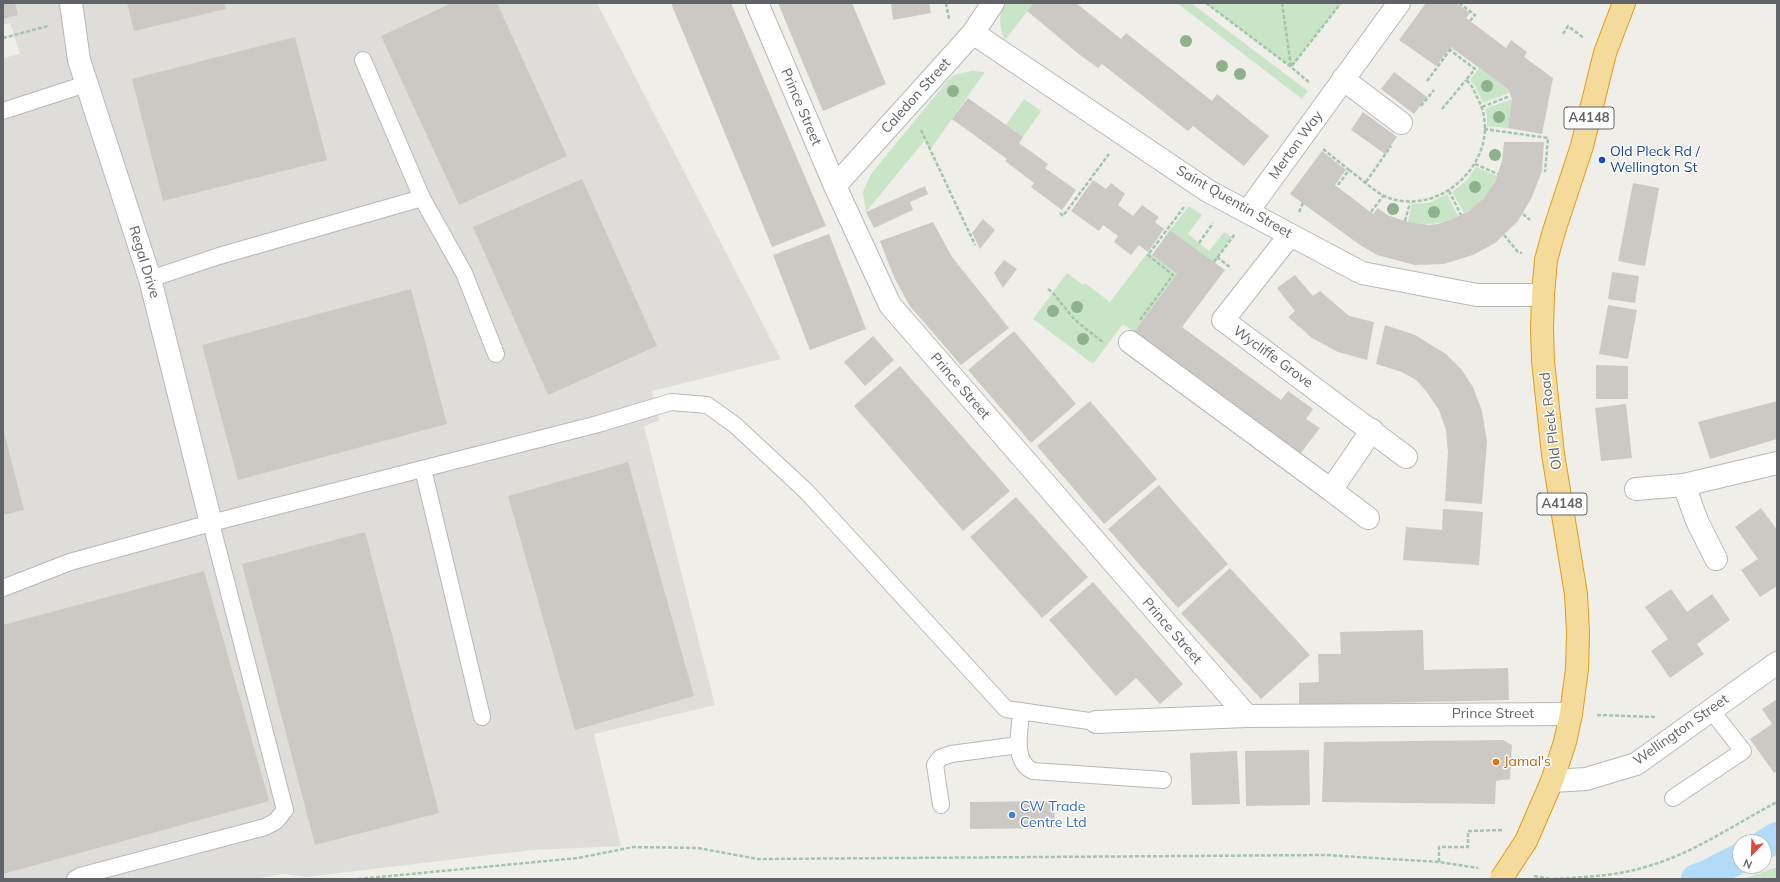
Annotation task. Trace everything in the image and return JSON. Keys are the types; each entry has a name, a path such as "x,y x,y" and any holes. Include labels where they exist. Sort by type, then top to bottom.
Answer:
{"highway":[{"name":"Old Pleck Road","path":"1501,879 1526,841 1552,781 1565,742 1571,714 1577,669 1578,633 1576,594 1553,454 1543,361 1542,295 1546,260 1554,231 1582,146 1605,53 1624,3"}],"street":[{"name":"Prince Street","path":"757,3 835,186 890,305 1247,716"},
{"name":"Caledon Street","path":"835,186 972,33 993,3"},
{"name":"Merton Way","path":"1249,212 1399,3"},
{"name":"Regal Drive","path":"73,12 79,60 150,279 211,523"},
{"name":"Saint Quentin Street","path":"972,33 1200,186 1362,273 1477,295 1542,295"},
{"path":"1343,79 1401,122"},
{"name":"Wycliffe Grove","path":"1290,235 1223,320 1372,430 1406,457"},
{"path":"1134,332 1368,518"},
{"path":"1331,490 1372,430"},
{"path":"1636,488 1684,485 1777,463"},
{"path":"1684,485 1697,521 1716,559"},
{"name":"Wellington Street","path":"1552,781 1586,779 1636,764 1777,663"},
{"name":"Prince Street","path":"1096,722 1247,716 1571,714"}],"lane":[{"path":"363,60 422,198 464,273 496,354"},
{"path":"3,111 86,84"},
{"path":"150,279 219,256 422,198"},
{"path":"3,588 70,562 211,523 598,424 671,402 707,405 735,425 807,492 1006,709 1096,722"},
{"path":"423,469 482,717"},
{"path":"75,879 80,876 265,827 276,821 285,810 211,523"},
{"path":"1021,712 1019,745 1020,757 1026,768 1033,771 1162,780"},
{"path":"1673,798 1743,750 1706,714"},
{"path":"941,805 935,765 940,758 951,754 1019,745"}],"path":[{"path":"1206,3 1330,98"},
{"path":"1282,3 1291,67"},
{"path":"1291,67 1341,3"},
{"path":"1459,3 1474,15 1470,21"},
{"path":"3,38 73,12"},
{"path":"1427,80 1451,49 1475,69 1442,109"},
{"path":"1304,134 1383,196 1410,203 1430,200 1449,191 1461,182 1475,164 1482,145 1484,129 1482,107 1475,92 1466,80"},
{"path":"1421,106 1434,90"},
{"path":"1482,107 1510,96"},
{"path":"909,104 976,245"},
{"path":"1484,129 1548,138 1543,176"},
{"path":"1060,213 1063,216 1124,135"},
{"path":"1366,182 1391,146"},
{"path":"1475,164 1498,174"},
{"path":"1338,185 1349,170"},
{"path":"1134,332 1173,275 1148,255 1200,186"},
{"path":"1449,191 1461,215"},
{"path":"1371,212 1383,196"},
{"path":"1405,221 1410,203"},
{"path":"1214,262 1249,212"},
{"path":"1523,214 1532,221"},
{"path":"1504,235 1518,252"},
{"path":"1048,289 1081,325 1104,343 1109,336"},
{"path":"1571,714 1706,714"},
{"path":"1554,879 1594,876 1645,868 1690,851 1777,802"},
{"path":"1439,862 1439,847 1468,847 1468,831 1501,829"},
{"path":"358,879 578,858 633,847 698,848 758,859 1326,855 1439,862 1472,867"}],"shaded area":[{"path":"3,3 597,3 781,359 652,391 659,421 644,426 715,705 594,734 621,846 532,850 306,877 283,874 253,879 3,879 3,58 20,54 10,23 3,25"}],"green space":[{"path":"1003,3 1034,3 1005,40 1000,22"},
{"path":"1177,3 1191,3 1308,91 1302,99"},
{"path":"1206,3 1341,3 1291,67"},
{"path":"1479,68 1508,89 1509,93 1483,103 1475,86 1470,80"},
{"path":"972,71 985,72 930,150 925,140 866,212 863,192 871,174 948,80 954,75"},
{"path":"1024,99 1041,111 1023,137 1006,125"},
{"path":"1512,99 1508,128 1487,126 1485,109"},
{"path":"1476,167 1497,176 1492,187 1480,203 1464,213 1452,192 1467,180"},
{"path":"1447,194 1458,216 1434,224 1408,222 1412,204 1429,203"},
{"path":"1189,206 1202,215 1188,234 1209,251 1224,232 1232,237 1214,262 1170,230"},
{"path":"1148,252 1177,274 1134,332 1123,324 1093,364 1033,319 1067,273 1083,285 1085,283 1110,302"},
{"path":"1777,867 1777,879 1743,879 1757,874 1772,874 1772,869"}],"building":[{"path":"3,3 15,3 18,15 3,19"},
{"path":"127,3 224,3 226,9 134,31"},
{"path":"452,3 497,3 567,156 459,205 381,36"},
{"path":"671,3 731,3 826,226 772,247"},
{"path":"778,3 852,3 886,84 823,111"},
{"path":"891,3 929,3 931,13 893,20"},
{"path":"1034,3 1076,3 1121,39 1126,33 1212,101 1217,94 1269,136 1244,166 1193,126 1188,131 1102,64 1098,68 1080,55 1027,11"},
{"path":"1426,3 1456,3 1470,13 1466,18 1506,48 1511,40 1527,52 1524,57 1553,78 1542,134 1508,128 1512,99 1508,89 1451,47 1436,66 1399,40"},
{"path":"295,37 327,160 163,201 132,79"},
{"path":"1394,72 1427,97 1414,114 1381,89"},
{"path":"968,98 1023,137 1019,143 1048,164 1045,168 1076,190 1062,210 1031,187 1034,183 1005,161 1007,159 952,119"},
{"path":"1363,112 1397,137 1385,154 1351,130"},
{"path":"1504,142 1544,142 1542,171 1532,197 1518,221 1495,243 1473,255 1444,264 1415,265 1377,255 1360,245 1290,194 1322,151 1346,170 1335,185 1373,214 1378,208 1387,215 1408,222 1429,225 1438,224 1469,211 1484,198 1495,182 1502,161"},
{"path":"582,179 657,346 548,395 473,227"},
{"path":"1093,180 1106,189 1111,183 1125,194 1118,205 1133,216 1142,205 1159,217 1155,222 1164,229 1148,252 1139,245 1131,255 1114,242 1118,236 1103,225 1099,231 1071,211"},
{"path":"1633,183 1659,188 1645,266 1618,261"},
{"path":"925,186 928,194 910,202 913,210 874,228 866,212"},
{"path":"983,219 995,230 980,249 972,233"},
{"path":"933,222 952,257 1009,328 961,365 909,305 894,277 880,241"},
{"path":"1170,230 1225,270 1182,327 1281,400 1288,391 1313,409 1306,419 1320,428 1300,454 1134,332 1177,274 1152,255"},
{"path":"829,234 866,329 810,350 773,255"},
{"path":"1004,260 1017,269 1003,288 994,273"},
{"path":"1612,272 1639,276 1635,303 1608,299"},
{"path":"1295,275 1313,296 1320,291 1349,316 1374,322 1367,360 1338,352 1312,338 1288,317 1295,311 1277,288"},
{"path":"411,289 447,424 238,480 202,345"},
{"path":"1608,305 1637,310 1628,359 1599,354"},
{"path":"1385,325 1415,335 1446,354 1461,369 1473,387 1482,411 1487,442 1482,504 1445,501 1448,452 1446,430 1439,410 1426,391 1416,380 1402,372 1376,364"},
{"path":"1014,331 1076,404 1031,443 968,370"},
{"path":"873,336 894,360 865,386 844,362"},
{"path":"1596,365 1628,366 1628,399 1596,399"},
{"path":"900,366 1010,491 963,531 854,406"},
{"path":"1090,401 1157,479 1104,524 1037,446"},
{"path":"1777,401 1777,439 1710,459 1698,422"},
{"path":"1626,404 1632,458 1601,461 1595,408"},
{"path":"3,428 24,510 3,515"},
{"path":"628,462 694,696 575,730 508,496"},
{"path":"1159,485 1228,564 1178,608 1108,529"},
{"path":"1016,497 1088,577 1042,618 970,537"},
{"path":"1761,508 1777,530 1777,586 1760,597 1741,570 1758,559 1735,527"},
{"path":"1443,509 1483,512 1479,565 1403,560 1406,527 1442,530"},
{"path":"365,532 439,813 315,845 242,564"},
{"path":"1230,568 1310,655 1261,699 1181,613"},
{"path":"204,571 269,801 3,874 3,625"},
{"path":"1093,582 1183,684 1160,704 1136,678 1116,696 1049,620"},
{"path":"1671,589 1687,612 1712,594 1730,620 1697,644 1704,654 1670,678 1651,651 1668,639 1645,607"},
{"path":"1423,630 1424,670 1508,668 1509,700 1299,705 1299,683 1319,682 1318,654 1341,654 1340,632"},
{"path":"1777,699 1777,771 1774,773 1750,739 1772,724 1762,709"},
{"path":"1503,740 1512,745 1510,779 1496,781 1495,804 1322,802 1324,742"},
{"path":"1309,750 1310,805 1246,806 1245,751"},
{"path":"1237,751 1240,804 1192,805 1190,753"},
{"name":"CW Trade Centre Ltd","path":"1054,801 1055,828 970,829 970,802"}],"waterway":[{"path":"1772,840 1777,837"},
{"path":"1696,879 1732,862"}],"place":[{"name":"Old Pleck Rd / Wellington St","path":"1602,160"},
{"name":"Jamal's","path":"1496,762"},
{"name":"CW Trade Centre Ltd","path":"1012,815"}]}
